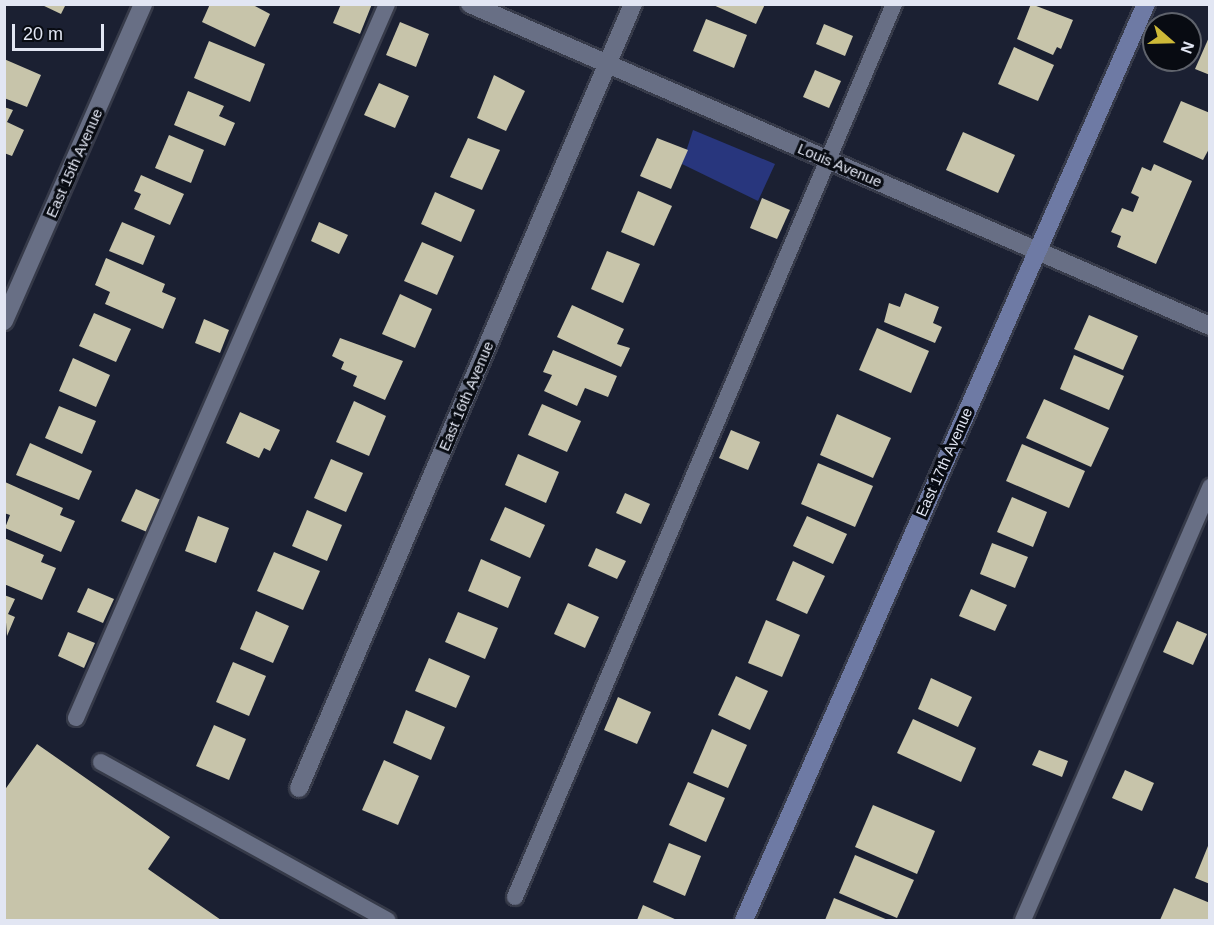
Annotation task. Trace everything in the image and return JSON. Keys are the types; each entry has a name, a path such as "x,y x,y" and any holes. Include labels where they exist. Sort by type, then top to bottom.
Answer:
{"street":[{"name":"East 15th Avenue","path":"4,321 143,4"},
{"name":"Louis Avenue","path":"470,4 1209,326"},
{"name":"East 16th Avenue","path":"299,788 633,4"},
{"name":"East 17th Avenue","path":"744,921 1146,4"}],"lane":[{"path":"76,718 387,4"},
{"path":"515,897 825,159 894,4"},
{"path":"1023,921 1209,487"},
{"path":"101,762 387,921"}],"shaded area":[{"path":"693,130 775,164 758,201 682,164"}],"building":[{"path":"40,4 66,4 61,14"},
{"path":"210,4 251,4 270,14 255,47 202,22"},
{"path":"341,4 372,4 360,34 333,23"},
{"path":"711,4 765,4 756,24"},
{"path":"1031,4 1073,20 1061,49 1057,47 1053,55 1017,39"},
{"path":"706,19 747,35 734,68 693,51"},
{"path":"400,22 429,34 416,67 386,55"},
{"path":"824,24 853,36 845,56 816,44"},
{"path":"1210,35 1210,75 1202,72 1202,53"},
{"path":"209,41 265,64 250,102 194,78"},
{"path":"1014,47 1054,65 1038,101 998,84"},
{"path":"4,59 41,75 27,107 4,98"},
{"path":"815,70 841,81 829,108 803,97"},
{"path":"494,75 525,91 506,131 477,118"},
{"path":"379,83 409,96 395,128 364,115"},
{"path":"188,91 224,106 219,116 235,123 225,146 174,125"},
{"path":"1181,101 1210,113 1210,147 1203,160 1163,142"},
{"path":"4,107 13,110 7,122 24,130 12,156 4,153"},
{"path":"963,132 1015,155 998,193 946,170"},
{"path":"169,135 204,150 191,183 155,168"},
{"path":"468,138 500,150 482,190 450,177"},
{"path":"657,138 688,150 671,189 640,176"},
{"path":"1154,164 1192,181 1156,264 1117,247 1121,236 1111,232 1122,208 1133,212 1139,197 1131,193 1142,167 1151,171"},
{"path":"141,175 184,194 170,225 134,209 141,194 134,191"},
{"path":"638,191 672,206 654,246 621,232"},
{"path":"435,192 475,210 461,242 421,224"},
{"path":"762,198 790,210 777,239 750,228"},
{"path":"122,222 155,236 143,265 109,251"},
{"path":"319,222 348,235 339,254 311,241"},
{"path":"422,242 454,256 437,295 404,281"},
{"path":"607,251 640,264 623,303 591,289"},
{"path":"106,258 165,284 162,292 176,298 163,329 105,304 110,292 95,285"},
{"path":"905,293 939,307 933,323 942,327 935,343 884,322 889,303 900,307"},
{"path":"400,294 432,309 415,348 382,334"},
{"path":"572,305 624,329 617,344 630,348 621,367 557,337"},
{"path":"94,313 131,329 116,362 79,346"},
{"path":"1089,315 1138,336 1123,370 1074,349"},
{"path":"204,319 229,330 220,353 195,343"},
{"path":"877,328 929,351 911,393 859,370"},
{"path":"340,338 403,361 385,400 353,386 357,376 341,369 344,362 332,356"},
{"path":"553,350 617,376 608,397 585,388 577,406 544,391 552,375 543,372"},
{"path":"1074,355 1124,376 1109,410 1060,389"},
{"path":"73,358 110,375 96,407 59,391"},
{"path":"1044,399 1109,428 1091,467 1026,438"},
{"path":"354,401 386,416 369,456 336,442"},
{"path":"542,404 581,421 567,452 528,435"},
{"path":"59,406 96,421 82,454 45,438"},
{"path":"240,412 280,430 270,451 264,448 259,458 226,443"},
{"path":"837,414 891,438 873,478 820,455"},
{"path":"731,430 760,442 748,470 719,458"},
{"path":"30,443 92,471 79,500 16,475"},
{"path":"1022,444 1085,471 1069,508 1006,481"},
{"path":"518,454 559,472 546,503 505,485"},
{"path":"331,459 363,473 346,512 314,498"},
{"path":"818,463 873,486 855,527 801,504"},
{"path":"5,482 63,508 60,515 75,521 61,552 5,528 10,515 4,513"},
{"path":"136,489 161,500 147,532 121,521"},
{"path":"625,493 650,504 641,524 616,513"},
{"path":"1012,497 1047,512 1033,547 997,532"},
{"path":"505,507 545,525 530,558 490,540"},
{"path":"307,510 342,525 327,561 292,546"},
{"path":"198,516 229,528 216,563 185,551"},
{"path":"807,516 847,534 833,564 793,546"},
{"path":"4,538 44,555 41,562 56,568 42,600 4,584"},
{"path":"992,543 1028,557 1015,588 980,574"},
{"path":"596,548 626,561 617,579 588,566"},
{"path":"274,552 320,571 303,610 257,591"},
{"path":"481,559 521,577 508,608 468,591"},
{"path":"793,561 825,576 807,614 776,600"},
{"path":"88,588 114,599 103,623 77,612"},
{"path":"971,589 1007,605 995,631 959,616"},
{"path":"4,595 15,599 8,614 15,617 7,636"},
{"path":"568,603 599,617 585,648 554,634"},
{"path":"256,611 289,626 273,663 240,649"},
{"path":"458,612 498,628 485,659 445,642"},
{"path":"766,620 800,635 782,677 748,663"},
{"path":"1177,621 1207,634 1193,665 1163,652"},
{"path":"68,632 95,643 84,668 58,656"},
{"path":"429,658 470,676 456,708 415,691"},
{"path":"233,662 266,676 249,716 216,702"},
{"path":"736,676 768,691 750,730 718,715"},
{"path":"931,678 972,697 958,727 918,709"},
{"path":"618,697 651,712 637,744 604,730"},
{"path":"406,710 445,727 431,760 393,743"},
{"path":"913,719 976,748 961,782 897,753"},
{"path":"214,725 246,739 229,780 196,766"},
{"path":"712,729 747,745 728,788 693,773"},
{"path":"37,744 170,837 148,869 221,920 4,920 4,791"},
{"path":"1039,750 1068,761 1062,777 1032,765"},
{"path":"384,760 419,776 398,825 362,810"},
{"path":"1125,770 1154,783 1142,811 1112,798"},
{"path":"688,782 725,798 706,842 669,825"},
{"path":"873,805 935,831 917,874 855,847"},
{"path":"1210,841 1210,884 1195,878"},
{"path":"669,843 701,856 685,896 653,882"},
{"path":"855,855 914,880 897,918 839,893"},
{"path":"1174,888 1210,903 1210,920 1160,920"},
{"path":"834,898 888,920 825,920"},
{"path":"643,905 661,913 677,920 637,920"}]}
